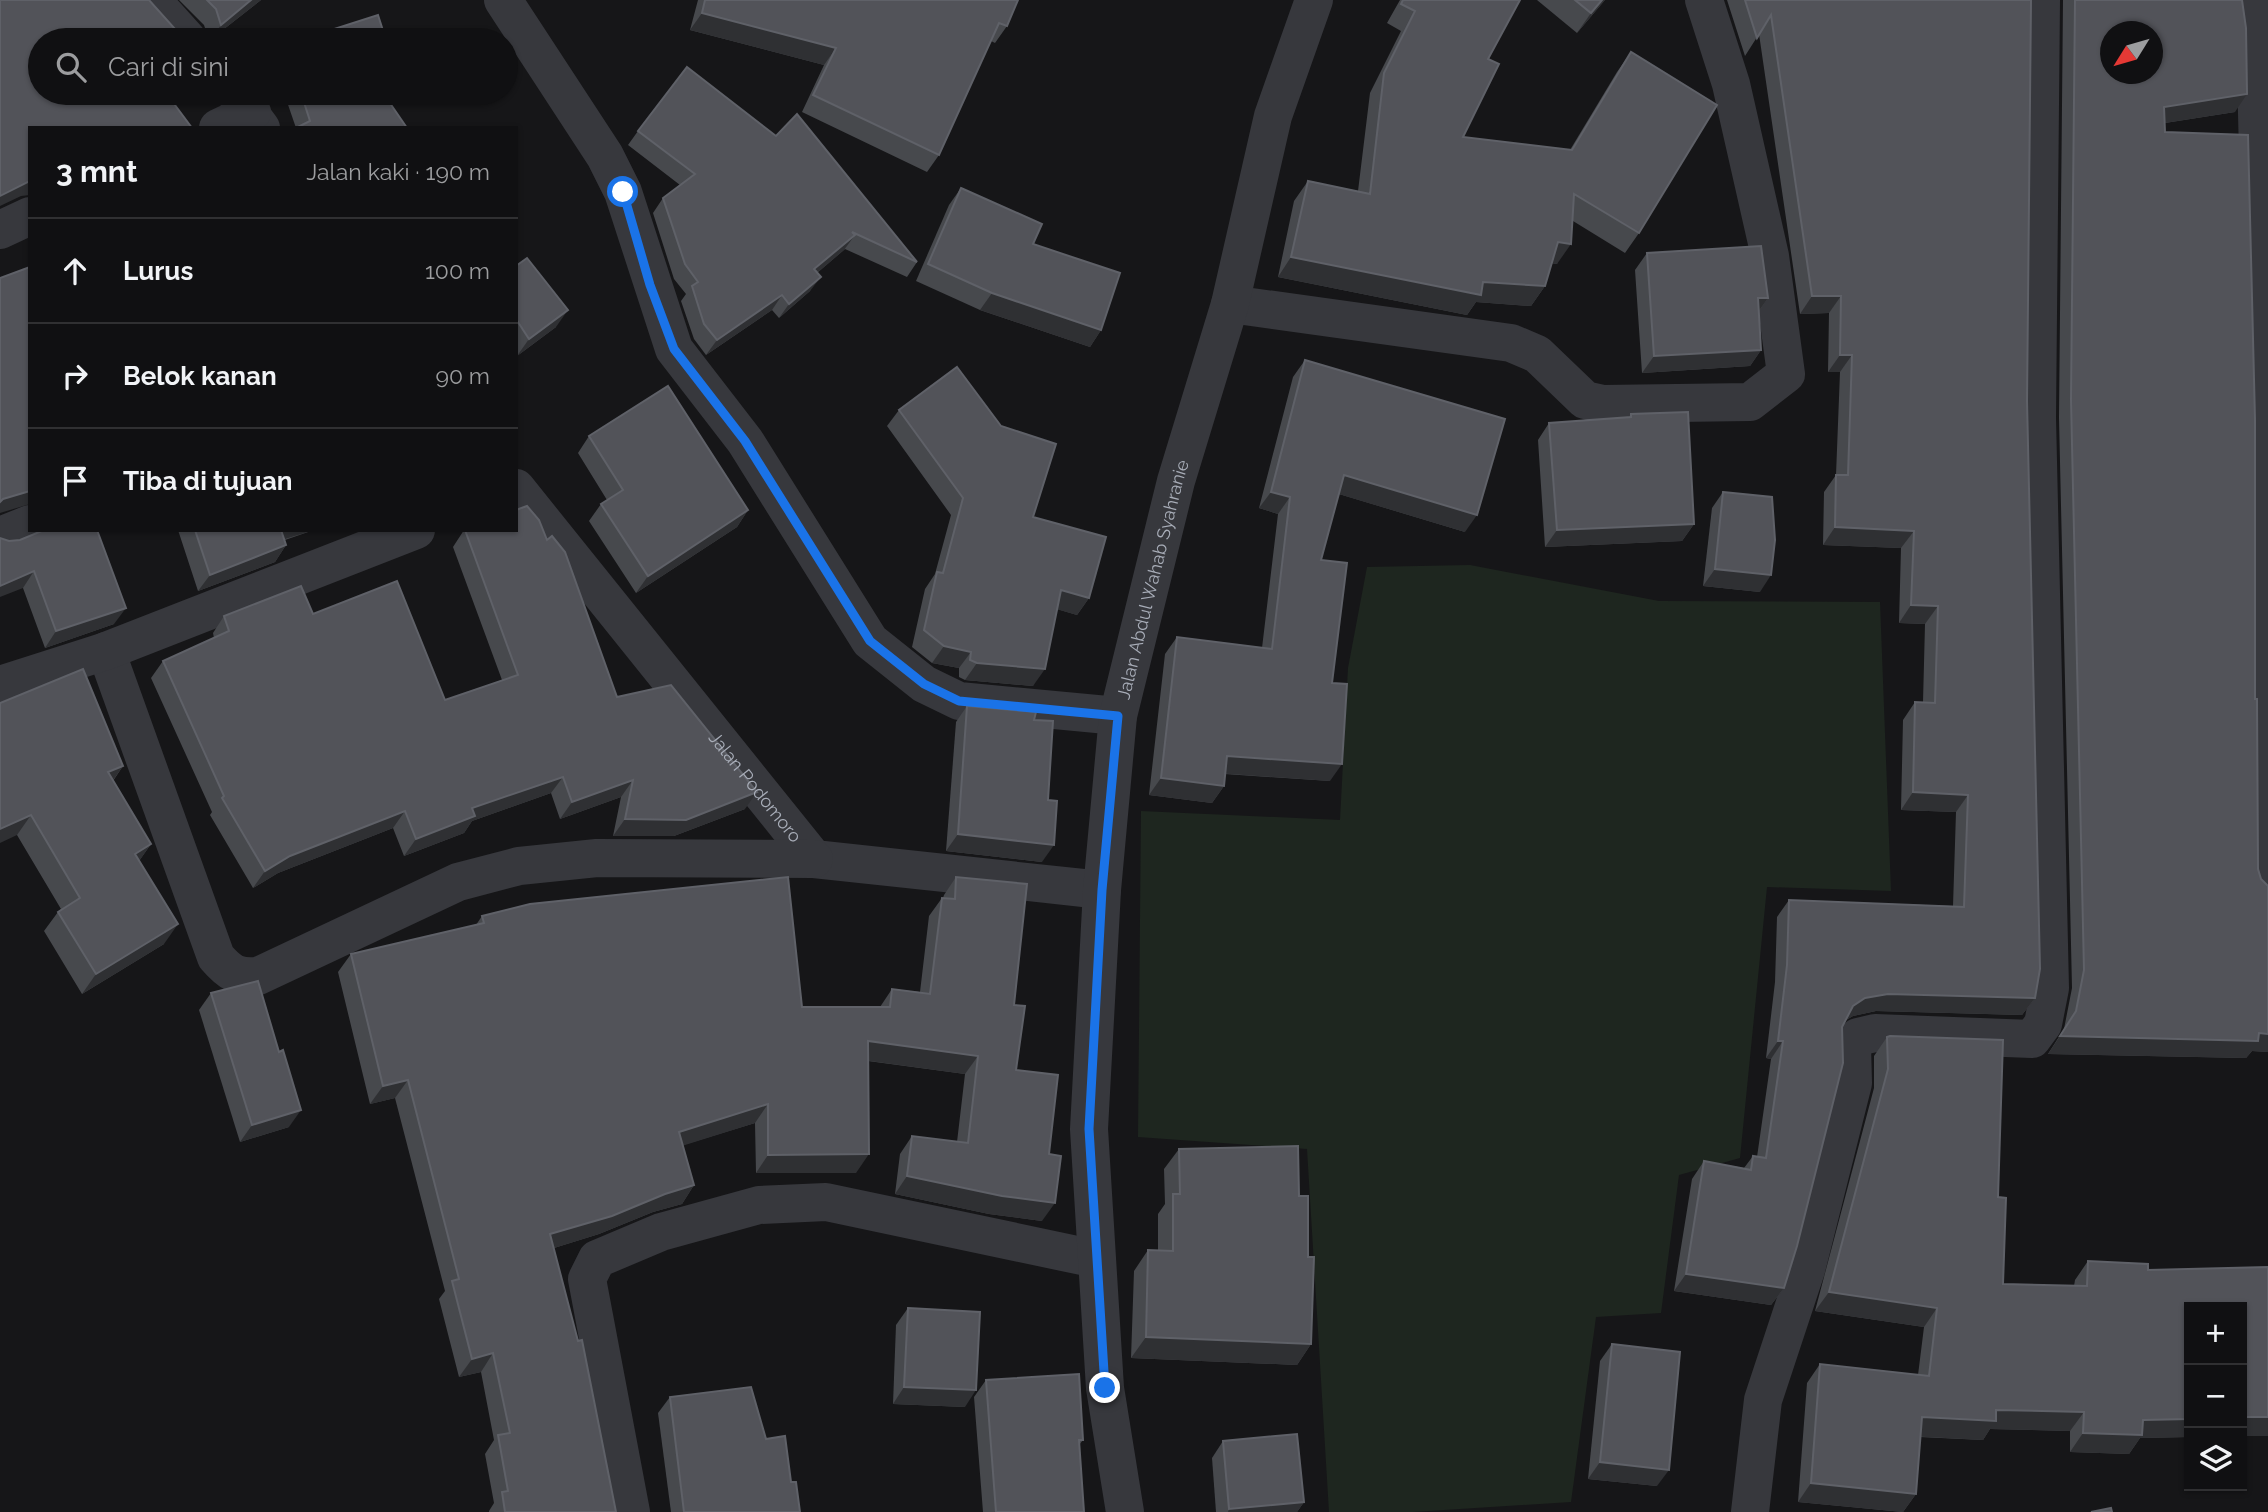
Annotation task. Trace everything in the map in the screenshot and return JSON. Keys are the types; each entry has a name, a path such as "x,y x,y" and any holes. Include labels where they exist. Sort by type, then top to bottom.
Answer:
{"street":[{"path":"152,0 177,28"},
{"path":"503,0 605,156 623,192 650,285 674,349 745,441 870,641 924,684 959,701 1118,716"},
{"path":"1230,304 1511,342 1536,354 1585,400 1603,404 1750,402 1786,374 1770,256 1731,84 1704,0"},
{"path":"1750,1512 1763,1400 1806,1270 1853,1083 1852,1045 1858,1037 1875,1033 2032,1039 2043,1024 2050,988 2037,418 2041,0"},
{"path":"2249,0 2255,32 2266,437 2268,886"},
{"name":"Jalan Abdul Wahab Syahranie","path":"1125,1512 1105,1388 1089,1129 1102,890 1118,716 1177,481 1230,304 1302,3"},
{"path":"222,126 249,111"},
{"path":"0,230 28,217"},
{"name":"Jalan Podomoro","path":"518,491 814,859 1102,890"},
{"path":"0,536 28,525"},
{"path":"0,685 106,651 411,532"},
{"path":"106,651 215,957 229,972 242,977 258,976 458,882 519,866 597,858 814,859"},
{"path":"631,1512 587,1279 597,1259 661,1231 759,1205 826,1202 1096,1259"}],"shaded area":[{"path":"1470,565 1659,601 1880,602 1891,891 1767,887 1740,1158 1679,1175 1661,1313 1596,1317 1571,1502 1413,1512 1329,1512 1307,1149 1138,1137 1141,811 1340,820 1348,668 1367,567"}],"building":[{"path":"0,0 149,0 174,28 28,28 28,105 175,105 191,126 28,126 28,182 0,196"},
{"path":"207,0 251,0 221,25 216,9"},
{"path":"705,0 1018,0 1007,26 999,23 939,155 813,95 836,48 702,13"},
{"path":"1403,0 1520,0 1488,59 1499,64 1463,137 1572,150 1631,52 1717,105 1639,233 1574,194 1571,244 1558,242 1545,286 1483,282 1481,295 1291,257 1308,181 1370,194 1384,73 1415,11 1401,4"},
{"path":"1575,0 1602,0 1591,13"},
{"path":"1745,0 2031,0 2027,401 2040,969 2035,998 1888,994 1865,998 1853,1006 1842,1027 1843,1063 1784,1288 1686,1274 1704,1161 1751,1170 1753,1156 1766,1158 1783,1041 1778,1041 1787,965 1789,900 1964,907 1968,795 1913,792 1915,702 1935,703 1938,606 1911,605 1914,531 1835,527 1836,475 1848,475 1852,355 1840,355 1841,296 1812,296 1771,15 1757,38"},
{"path":"2075,0 2242,0 2246,28 2247,94 2164,107 2165,132 2248,135 2255,420 2258,869 2261,879 2268,886 2268,1034 2259,1033 2258,1041 2060,1036 2076,1011 2084,970 2071,400"},
{"path":"378,15 382,28 337,28"},
{"path":"687,67 776,136 797,114 917,262 852,232 855,235 814,269 821,277 789,304 782,295 717,340 704,324 692,286 698,282 685,264 663,198 695,174 638,131"},
{"path":"305,105 391,105 406,126 300,126 310,121"},
{"path":"961,188 1042,224 1033,244 1120,273 1101,330 992,293 928,264"},
{"path":"1761,246 1768,298 1758,298 1761,350 1654,356 1647,253"},
{"path":"527,258 568,310 529,339 518,322 518,265"},
{"path":"28,268 28,492 0,502 0,278"},
{"path":"1305,360 1505,419 1477,515 1344,475 1321,560 1347,563 1332,683 1347,684 1342,764 1227,756 1224,786 1161,778 1177,637 1272,649 1290,497 1271,492"},
{"path":"957,367 1001,426 1056,444 1033,517 1106,537 1089,598 1061,590 1045,669 977,663 970,660 971,652 944,646 924,630 937,572 943,573 963,498 899,410"},
{"path":"668,386 748,510 648,576 601,504 623,490 589,436"},
{"path":"1688,412 1694,524 1557,530 1549,423 1631,417 1631,414"},
{"path":"1723,492 1772,497 1775,540 1771,575 1715,569"},
{"path":"527,506 539,520 547,540 552,536 565,552 617,697 671,685 757,792 686,820 625,819 633,780 572,802 563,777 472,808 475,816 416,839 405,811 290,856 265,871 222,798 224,796 163,661 229,631 224,616 301,586 313,614 397,581 445,700 518,675 466,532 518,532 518,509"},
{"path":"39,532 98,532 126,608 56,631 34,571 0,586 0,538 20,540"},
{"path":"196,532 282,532 286,545 210,575"},
{"path":"83,669 123,766 108,772 151,844 135,854 178,924 96,974 58,912 80,898 31,815 0,829 0,703"},
{"path":"967,706 1036,712 1034,720 1053,721 1048,800 1057,801 1054,845 958,834"},
{"path":"788,877 802,1007 890,1007 892,989 930,994 942,898 955,899 956,877 1027,884 1014,1005 1025,1006 1016,1070 1058,1075 1049,1154 1061,1156 1055,1203 1002,1196 907,1176 912,1136 968,1143 978,1056 868,1041 869,1154 768,1155 768,1104 679,1132 694,1185 612,1216 550,1234 578,1341 582,1340 616,1512 505,1512 502,1492 508,1491 498,1435 510,1433 493,1353 472,1359 452,1281 459,1279 408,1080 383,1086 351,954 484,923 482,916 530,904"},
{"path":"258,981 279,1052 283,1050 301,1110 252,1125 211,993"},
{"path":"1887,1037 2003,1040 1998,1197 2006,1198 2003,1284 2087,1286 2088,1261 2148,1264 2148,1270 2268,1267 2268,1417 2247,1417 2247,1302 2184,1302 2184,1419 2143,1420 2142,1435 2083,1433 2084,1412 1996,1410 1996,1421 1922,1417 1916,1494 1811,1483 1820,1364 1929,1376 1937,1308 1829,1292 1888,1069"},
{"path":"1298,1146 1299,1196 1308,1196 1308,1257 1314,1257 1311,1344 1146,1337 1148,1250 1173,1251 1173,1194 1180,1194 1179,1149"},
{"path":"908,1308 980,1312 976,1390 904,1387"},
{"path":"1612,1344 1680,1352 1669,1470 1600,1462"},
{"path":"1079,1374 1083,1440 1079,1440 1084,1512 996,1512 986,1380"},
{"path":"751,1387 766,1439 785,1436 791,1482 796,1482 800,1512 684,1512 670,1397"},
{"path":"1297,1434 1304,1502 1229,1509 1223,1441"},
{"path":"2111,1508 2112,1512 2091,1512"}],"route":[{"path":"623,192 650,285 674,349 745,441 870,641 924,684 959,701 1118,716 1102,890 1089,1129 1105,1388"}]}
